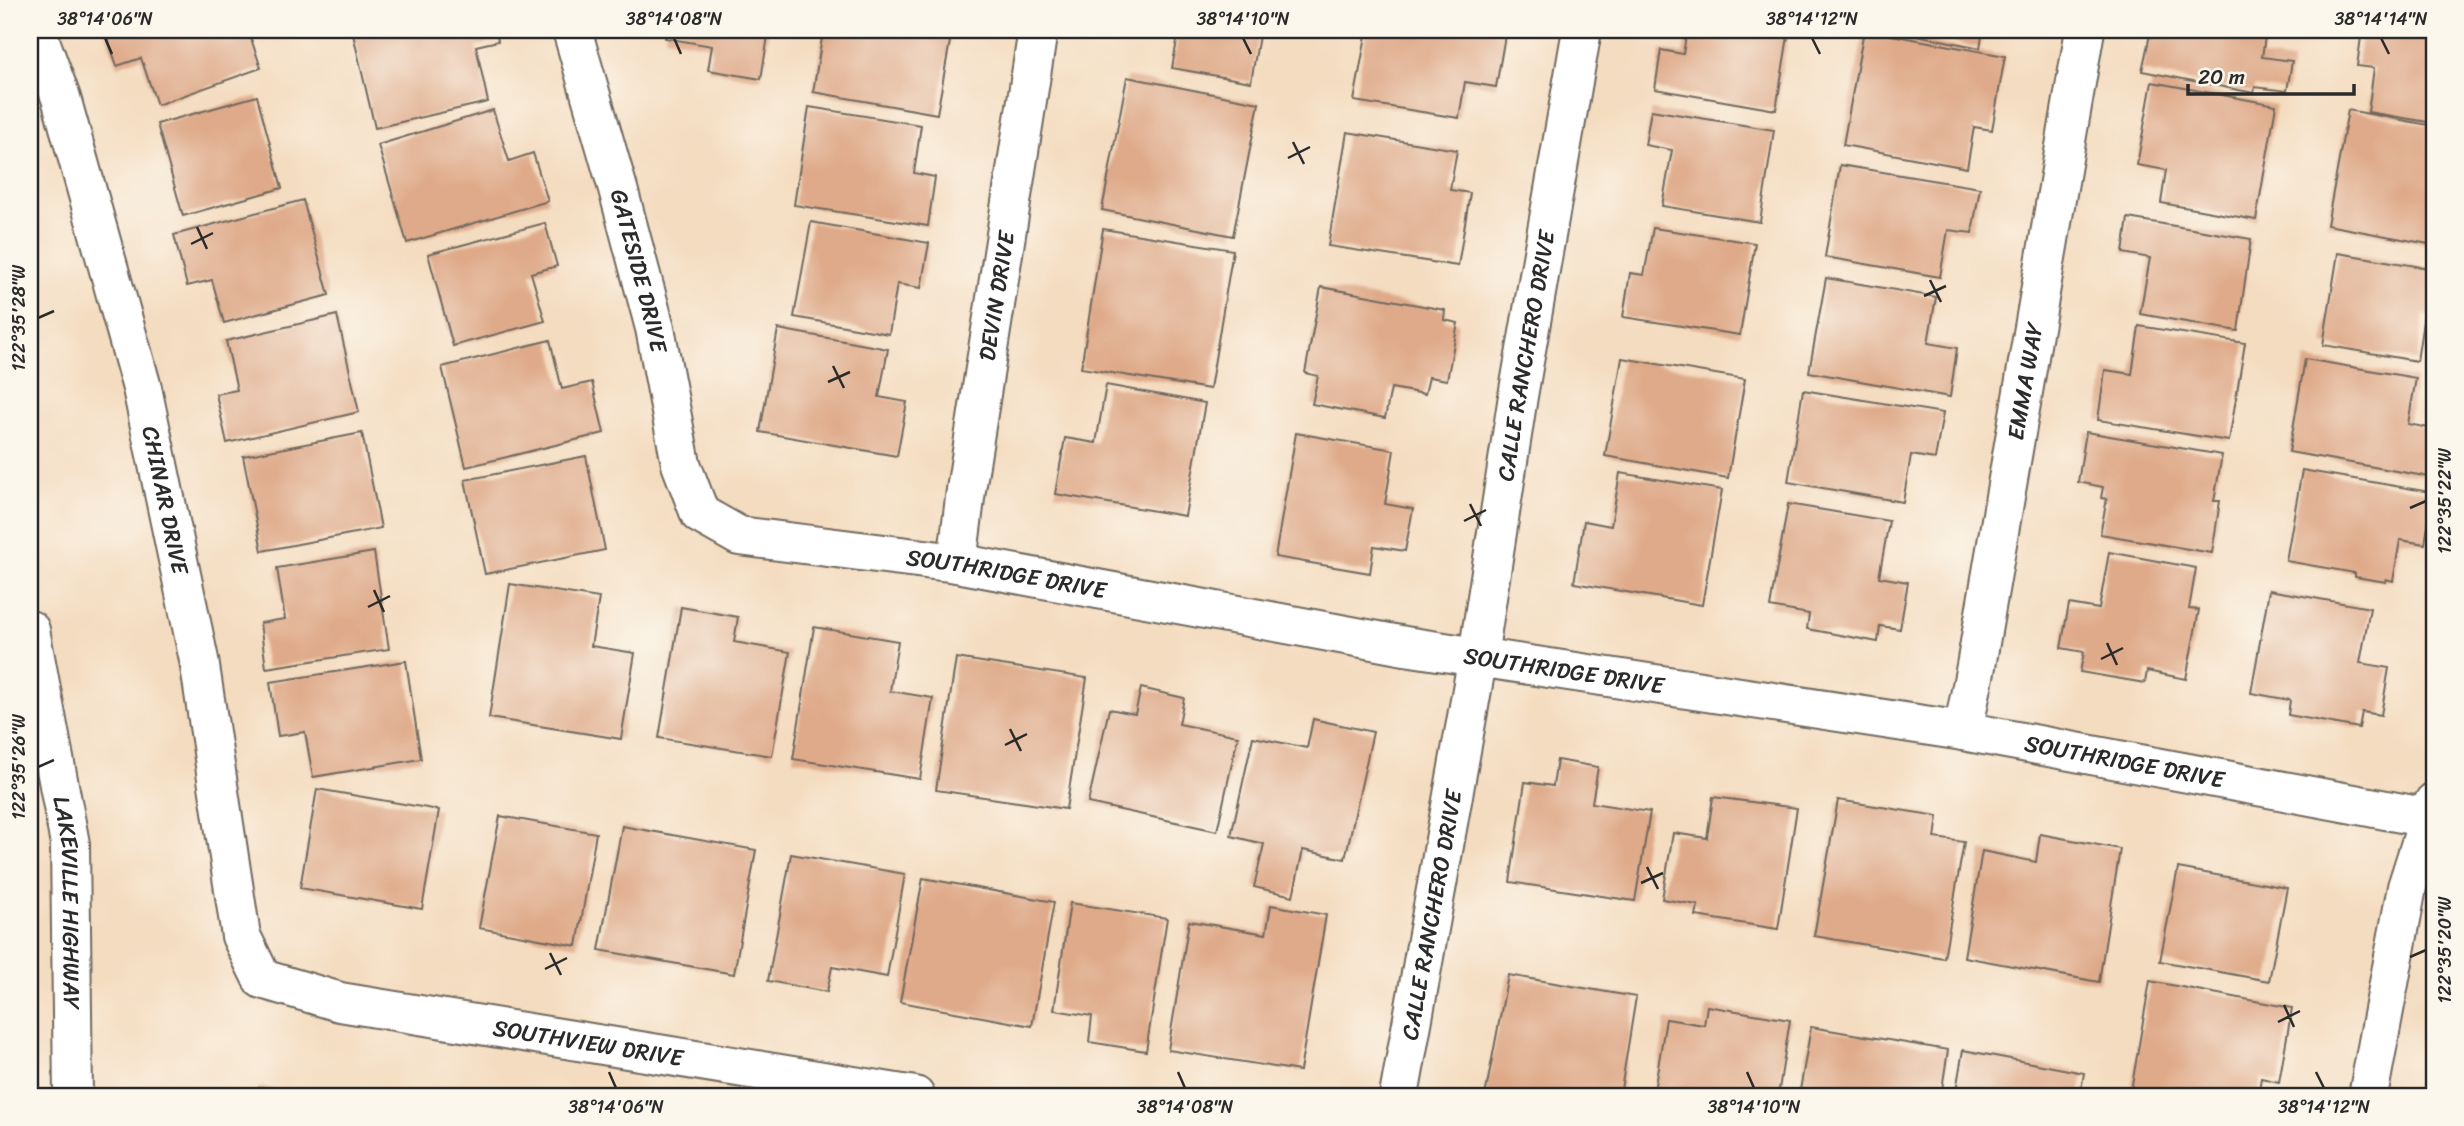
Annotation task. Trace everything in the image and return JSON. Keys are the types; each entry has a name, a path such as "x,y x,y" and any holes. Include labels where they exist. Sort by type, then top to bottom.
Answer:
{"street":[{"name":"CHINAR DRIVE","path":"36,30 61,97 142,388 199,660 241,936 262,979"},
{"name":"GATESIDE DRIVE","path":"572,30 655,328 681,464 700,514"},
{"name":"DEVIN DRIVE","path":"957,563 1038,30"},
{"name":"CALLE RANCHERO DRIVE","path":"1398,1096 1478,656 1518,396 1582,30"},
{"name":"EMMA WAY","path":"1963,731 2085,30"},
{"name":"SOUTHRIDGE DRIVE","path":"700,514 739,536 957,563 1405,646 1963,731 2432,813"},
{"name":"LAKEVILLE HIGHWAY","path":"30,630 70,844 72,1096"},
{"path":"2368,1096 2407,887 2432,813"},
{"name":"SOUTHVIEW DRIVE","path":"262,979 340,1002 915,1096"}],"building":[{"path":"105,30 248,30 261,68 157,105 141,58 117,66"},
{"path":"352,30 496,30 498,41 476,46 488,102 375,128"},
{"path":"666,30 769,30 761,79 708,70 712,46 665,38"},
{"path":"817,30 952,30 937,114 813,92 823,32"},
{"path":"1179,30 1260,30 1251,82 1172,68"},
{"path":"1367,30 1506,30 1496,87 1465,82 1459,118 1354,101"},
{"path":"1687,30 1789,30 1776,110 1655,89 1661,50 1683,54"},
{"path":"1864,30 2005,56 1992,130 1974,127 1967,168 1843,145"},
{"path":"1892,30 1983,30 1980,48"},
{"path":"2151,30 2266,30 2262,57 2292,61 2287,91 2255,87 2254,93 2142,71"},
{"path":"2362,30 2383,30 2434,38 2434,123 2368,112 2374,68 2357,66"},
{"path":"1127,77 1259,103 1233,236 1102,210"},
{"path":"2152,82 2276,105 2256,220 2161,203 2166,170 2137,165"},
{"path":"257,96 282,188 183,216 157,124"},
{"path":"809,107 921,125 914,173 935,177 928,226 794,205"},
{"path":"493,110 509,161 533,153 548,201 407,243 378,145"},
{"path":"1651,110 1774,130 1760,222 1662,206 1672,150 1645,145"},
{"path":"2348,110 2434,126 2434,245 2327,225"},
{"path":"1347,132 1457,150 1450,190 1470,193 1458,266 1328,246"},
{"path":"1840,165 1980,188 1972,233 1948,230 1940,277 1825,257"},
{"path":"303,200 329,295 224,323 212,280 187,286 174,235"},
{"path":"2128,218 2251,239 2238,331 2140,314 2150,258 2123,253"},
{"path":"811,222 929,243 921,288 897,284 889,334 794,317"},
{"path":"545,223 557,266 531,273 545,321 453,346 428,254"},
{"path":"1653,228 1755,243 1740,335 1623,317 1630,273 1644,275"},
{"path":"1103,229 1233,250 1210,389 1081,368"},
{"path":"2338,253 2434,269 2434,317 2424,315 2417,361 2323,345"},
{"path":"1826,278 1936,297 1928,343 1957,348 1950,397 1809,372"},
{"path":"1321,287 1445,310 1444,320 1458,323 1447,380 1429,377 1425,394 1391,388 1385,418 1312,404 1318,376 1305,373"},
{"path":"337,315 359,412 227,443 216,394 237,390 226,341"},
{"path":"2139,326 2245,343 2229,441 2098,420 2105,370 2132,374"},
{"path":"778,329 888,349 879,397 907,402 897,456 760,432"},
{"path":"550,340 562,389 592,382 604,433 466,467 442,367"},
{"path":"1622,358 1745,379 1728,478 1605,456"},
{"path":"2305,359 2416,378 2408,424 2434,429 2430,477 2289,452"},
{"path":"1106,385 1205,403 1185,516 1055,494 1065,438 1096,443"},
{"path":"1803,390 1943,413 1935,459 1911,455 1903,502 1788,482"},
{"path":"2086,432 2222,455 2214,501 2220,501 2212,553 2100,534 2107,499 2101,498 2103,487 2078,482"},
{"path":"362,433 381,528 262,551 243,456"},
{"path":"1296,433 1394,450 1385,504 1413,509 1405,551 1374,546 1370,573 1275,557"},
{"path":"586,456 605,550 485,574 465,480"},
{"path":"2302,470 2430,492 2428,506 2431,506 2425,544 2400,540 2393,581 2386,579 2386,582 2355,577 2355,573 2286,561"},
{"path":"1620,473 1722,490 1702,605 1574,583 1584,521 1611,526"},
{"path":"1788,504 1889,521 1879,577 1908,582 1900,629 1880,626 1878,642 1807,629 1809,614 1770,607"},
{"path":"374,552 389,649 266,668 260,623 285,619 277,568"},
{"path":"2109,552 2196,568 2189,609 2199,610 2186,679 2147,671 2145,683 2080,672 2084,652 2061,648 2069,604 2099,609"},
{"path":"510,584 599,598 591,646 635,653 621,739 489,718"},
{"path":"2269,590 2370,608 2360,663 2389,668 2381,715 2362,712 2359,728 2288,715 2290,700 2251,693"},
{"path":"681,607 738,617 734,642 790,652 772,756 659,738"},
{"path":"814,627 898,641 890,691 933,698 920,779 793,759"},
{"path":"956,658 1087,678 1066,809 936,790"},
{"path":"406,661 421,759 313,777 305,732 278,736 270,682"},
{"path":"1141,688 1184,698 1179,724 1238,736 1217,831 1088,803 1109,709 1135,714"},
{"path":"1313,719 1373,732 1345,859 1303,850 1293,896 1254,887 1264,844 1231,836 1253,737 1307,748"},
{"path":"1557,760 1598,767 1592,803 1650,812 1635,901 1510,882 1525,782 1553,786"},
{"path":"317,789 439,810 422,909 300,888"},
{"path":"1713,797 1797,808 1778,929 1696,916 1698,905 1662,899 1673,833 1707,838"},
{"path":"1838,800 1938,816 1935,838 1964,842 1944,958 1814,936"},
{"path":"500,816 596,833 577,946 479,928"},
{"path":"622,826 756,850 734,974 599,950"},
{"path":"2040,834 2120,849 2099,982 1964,957 1982,851 2036,862"},
{"path":"791,854 905,874 887,977 832,967 827,992 768,981"},
{"path":"2178,868 2287,888 2269,981 2160,961"},
{"path":"923,878 1054,902 1032,1026 900,1002"},
{"path":"1070,903 1167,918 1146,1051 1089,1042 1092,1016 1054,1010"},
{"path":"1271,905 1326,915 1300,1071 1168,1050 1189,921 1266,934"},
{"path":"1508,975 1636,997 1620,1096 1485,1096"},
{"path":"2150,981 2292,1008 2279,1082 2261,1078 2258,1096 2130,1096"},
{"path":"1707,1006 1790,1020 1778,1096 1687,1096 1654,1091 1666,1019 1704,1025"},
{"path":"1811,1027 1948,1050 1941,1096 1799,1096"},
{"path":"1963,1050 2084,1073 2080,1096 1955,1096"},
{"path":"259,1087 309,1095 309,1096 258,1096"}]}
